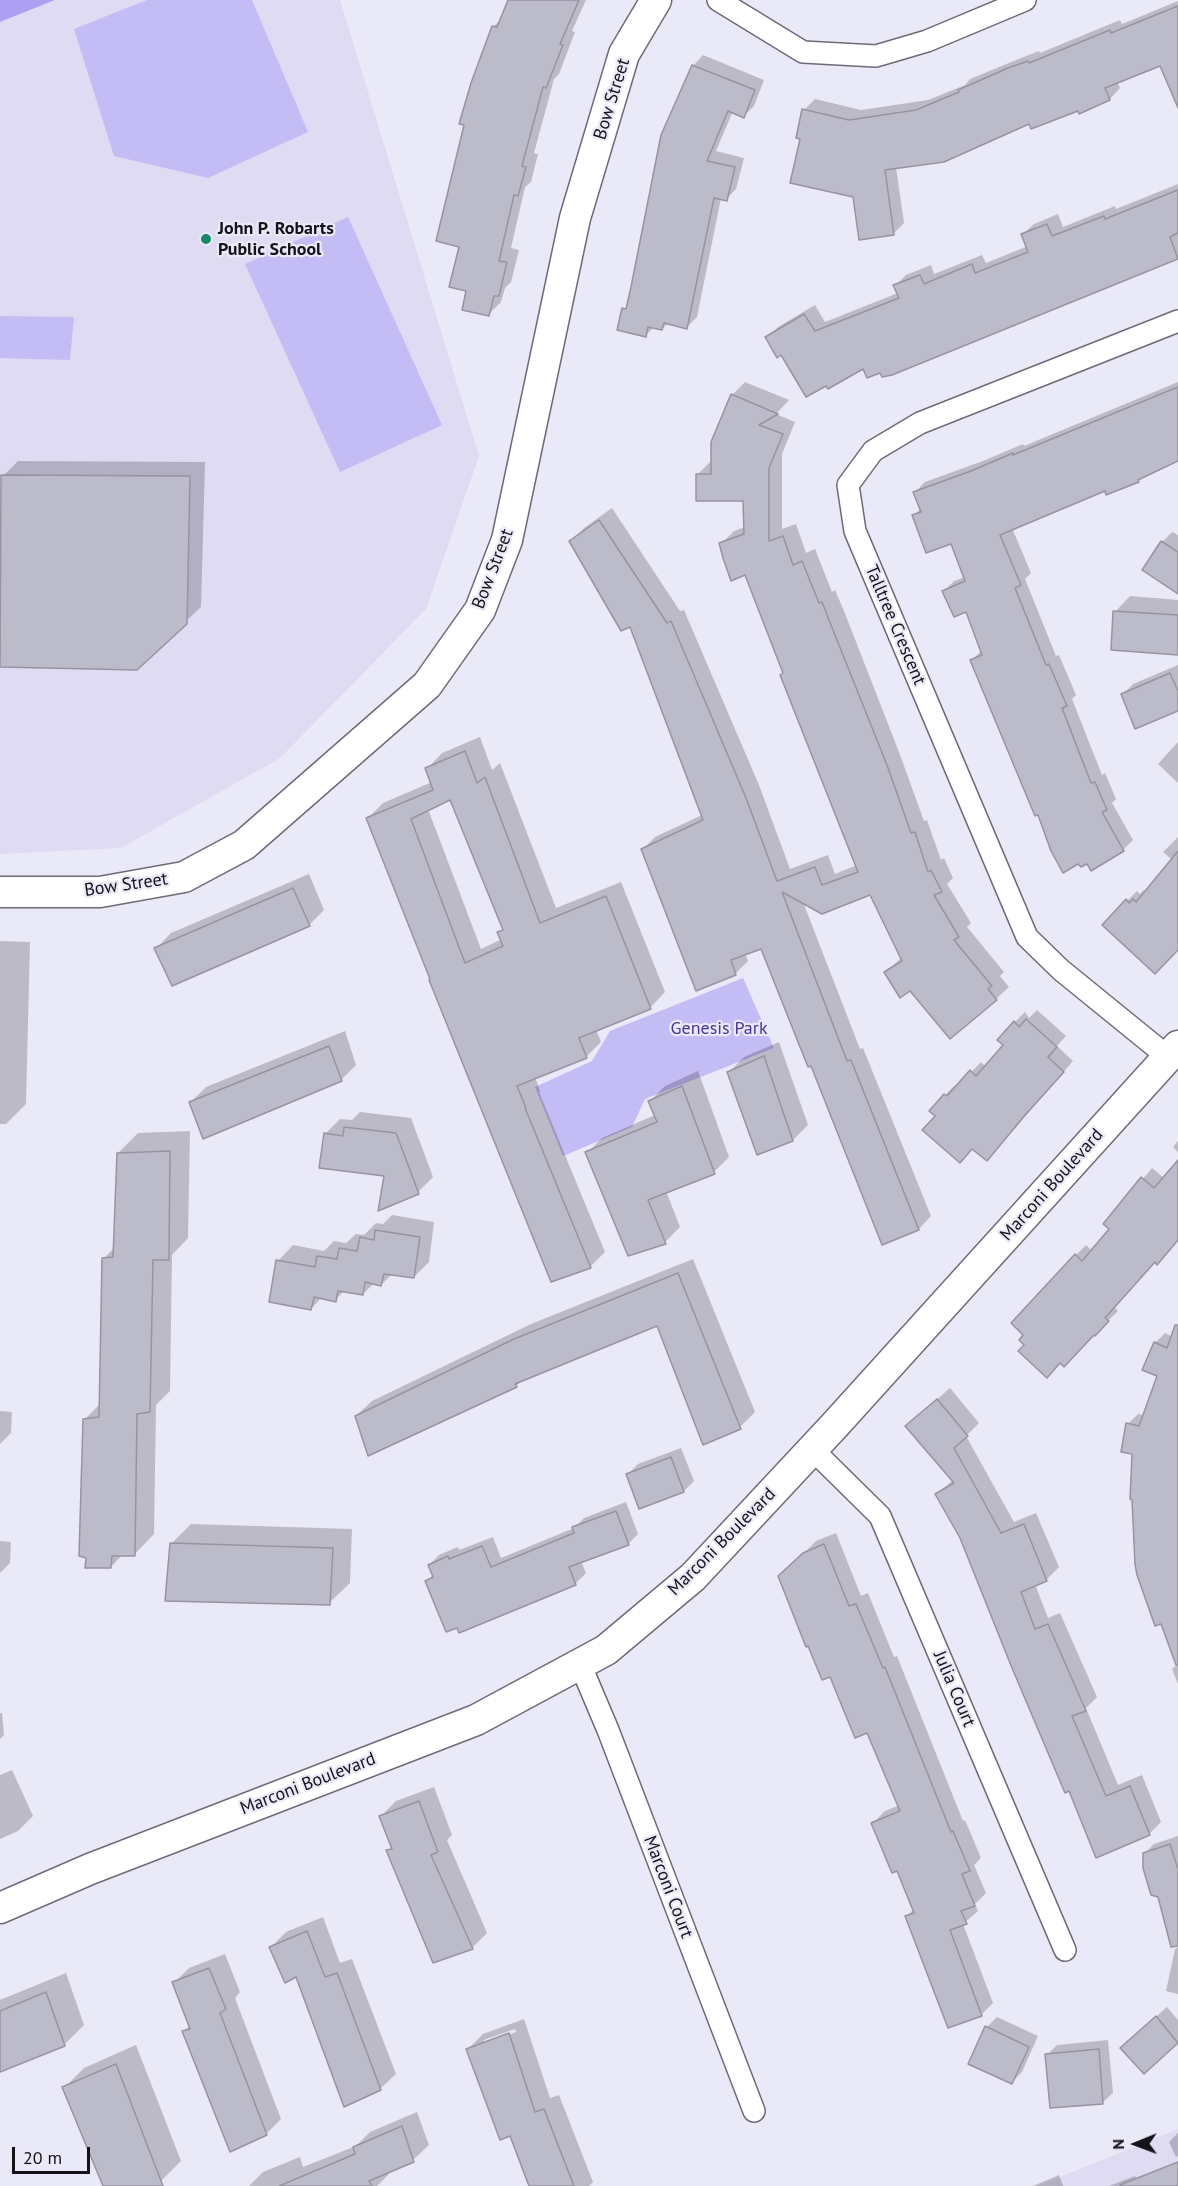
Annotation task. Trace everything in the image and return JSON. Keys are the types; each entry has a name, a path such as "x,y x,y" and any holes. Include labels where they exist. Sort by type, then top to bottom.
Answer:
{"street":[{"name":"Bow Street","path":"0,892 100,892 184,877 244,845 427,686 480,610 507,540 575,218 624,54 656,0"},
{"path":"718,0 803,52 876,56 927,41 1025,0"},
{"name":"Talltree Crescent","path":"1173,1051 1061,970 1027,937 855,531 848,486 873,451 920,423 1178,321"},
{"name":"Marconi Boulevard","path":"0,1908 90,1869 476,1720 606,1650 693,1577 1173,1051"},
{"name":"Julia Court","path":"812,1449 880,1516 1065,1950"},
{"name":"Marconi Court","path":"580,1664 608,1730 754,2111"}],"shaded area":[{"path":"0,0 55,0 0,22"},
{"name":"John P. Robarts Public School","path":"55,0 340,0 479,456 426,609 280,758 121,848 0,854 0,22"},
{"path":"1178,2129 1178,2186 1038,2186"}],"green space":[{"path":"147,0 252,0 308,132 208,178 114,156 74,29"},
{"path":"348,217 442,425 340,472 245,264"},
{"path":"0,316 74,317 70,360 0,358"},
{"name":"Genesis Park","path":"743,978 774,1048 645,1099 632,1127 563,1156 535,1087 592,1061 610,1031"}],"building":[{"path":"508,0 579,0 560,44 563,45 546,88 543,87 522,166 526,167 518,196 514,195 499,261 507,262 499,296 494,296 489,316 462,310 466,291 449,287 459,247 436,241 464,125 459,124 471,83 492,26 497,27"},
{"path":"1178,6 1178,108 1160,66 1105,88 1110,100 1079,114 1078,111 1031,129 1029,124 944,162 885,170 894,235 859,240 853,197 790,183 800,139 796,138 802,109 849,120 916,110 1008,68 1028,61 1029,63 1110,30 1111,33"},
{"path":"692,65 755,90 744,118 728,111 707,161 735,167 727,201 714,198 687,329 664,323 662,330 648,327 646,337 617,330 622,308 626,309 631,287 661,135"},
{"path":"1178,190 1178,233 1170,237 1178,259 892,375 882,377 880,373 867,378 863,369 828,389 826,386 806,397 781,355 777,358 765,337 804,314 815,331 899,298 893,285 920,275 924,284 972,264 975,273 1028,252 1021,234 1047,224 1052,236 1104,216 1105,219"},
{"path":"1178,387 1178,461 1138,480 1139,482 1106,495 1105,491 1000,535 1021,585 1015,588 1046,665 1049,664 1067,706 1062,708 1091,783 1095,782 1107,810 1102,812 1124,851 1091,871 1087,864 1081,867 1078,864 1063,873 1051,851 1038,815 1035,816 970,660 982,655 966,612 954,617 942,591 965,581 951,544 926,553 912,515 921,512 913,492 1013,453 1013,455"},
{"path":"731,394 778,414 759,425 783,434 769,468 769,541 783,536 793,565 802,561 819,603 822,602 887,765 911,833 915,832 928,872 931,870 942,892 934,895 959,937 954,940 992,986 988,989 997,1000 950,1039 910,991 900,998 884,972 902,961 870,895 822,914 782,892 847,1061 851,1060 919,1230 882,1245 811,1066 808,1067 761,949 731,960 736,975 696,991 641,849 703,820 630,627 621,631 569,541 599,520 667,623 671,621 746,798 777,881 815,867 822,885 858,872 780,675 783,673 745,575 731,581 723,558 719,543 744,534 743,501 696,501 696,474 711,474 711,442"},
{"path":"1,475 190,476 187,624 137,670 0,667"},
{"path":"1161,541 1178,552 1178,594 1142,570"},
{"path":"1113,611 1178,615 1178,655 1111,650"},
{"path":"1170,673 1178,691 1178,711 1135,729 1121,694"},
{"path":"465,751 477,783 485,777 540,923 606,896 651,1009 579,1038 587,1058 517,1086 591,1268 551,1282 366,818 433,790 425,768","holes":["450,800 503,930 497,932 503,946 465,963 411,819"]},
{"path":"1178,851 1178,950 1155,974 1102,925 1126,899 1129,903 1133,899 1136,902"},
{"path":"293,888 310,926 172,986 154,948"},
{"path":"1026,1019 1057,1047 1048,1057 1064,1072 987,1161 972,1149 960,1163 922,1130 935,1116 929,1111 944,1094 947,1096 970,1070 976,1076 1003,1045 997,1040 1014,1021 1019,1027"},
{"path":"329,1046 342,1081 203,1139 189,1102"},
{"path":"764,1056 793,1141 757,1155 727,1072"},
{"path":"682,1086 715,1174 648,1200 666,1244 628,1256 585,1152 657,1122 648,1101"},
{"path":"344,1127 396,1133 419,1194 378,1211 384,1176 319,1168 324,1133 343,1136"},
{"path":"170,1151 169,1260 153,1260 150,1412 137,1414 135,1556 112,1556 111,1568 85,1568 86,1558 79,1556 83,1419 99,1417 102,1258 113,1257 117,1153"},
{"path":"1178,1160 1178,1240 1105,1318 1109,1321 1095,1336 1064,1367 1060,1363 1047,1378 1018,1351 1024,1345 1019,1340 1023,1335 1011,1323 1075,1254 1082,1261 1109,1229 1103,1224 1141,1177 1154,1188"},
{"path":"375,1230 420,1237 414,1278 384,1274 381,1286 365,1282 363,1295 338,1291 336,1302 314,1297 311,1310 269,1302 276,1260 315,1267 317,1256 337,1259 339,1248 357,1251 360,1237 374,1240"},
{"path":"678,1273 741,1429 703,1445 657,1326 515,1384 517,1387 368,1456 355,1416 514,1339"},
{"path":"1175,1325 1178,1325 1178,1665 1176,1665 1161,1624 1155,1626 1137,1575 1132,1500 1130,1499 1132,1454 1121,1452 1126,1423 1139,1426 1157,1376 1142,1370 1154,1342 1167,1348"},
{"path":"937,1399 968,1436 954,1448 1001,1533 1024,1524 1047,1581 1021,1592 1035,1629 1048,1624 1086,1711 1072,1716 1106,1796 1130,1786 1150,1835 1096,1858 1069,1791 1065,1793 960,1538 935,1494 954,1483 905,1426"},
{"path":"671,1457 684,1492 639,1509 626,1474"},
{"path":"616,1511 629,1545 569,1567 576,1585 459,1633 457,1628 446,1632 425,1581 433,1577 428,1565 448,1556 449,1559 482,1546 491,1567 574,1533 572,1527"},
{"path":"170,1543 333,1548 330,1605 165,1601"},
{"path":"824,1544 849,1606 856,1604 883,1668 885,1667 951,1832 953,1831 970,1871 962,1874 975,1906 961,1911 967,1924 950,1930 982,2016 948,2028 905,1916 914,1913 897,1871 892,1873 871,1823 900,1811 867,1733 855,1738 830,1677 822,1680 808,1646 806,1647 778,1576 803,1553"},
{"path":"419,1801 438,1852 431,1855 473,1949 433,1963 386,1850 392,1849 379,1816"},
{"path":"1170,1844 1178,1869 1178,1946 1171,1947 1158,1897 1151,1895 1143,1868 1143,1853"},
{"path":"307,1931 325,1977 337,1973 381,2090 344,2107 296,1977 285,1983 269,1947"},
{"path":"209,1968 226,2009 220,2013 267,2135 230,2152 182,2031 190,2029 172,1982"},
{"path":"46,1992 65,2046 0,2072 0,2011"},
{"path":"1156,2016 1178,2043 1144,2074 1120,2048"},
{"path":"985,2026 1029,2047 1012,2084 968,2064"},
{"path":"509,2033 535,2112 544,2109 574,2186 529,2186 510,2136 500,2140 466,2049"},
{"path":"1099,2049 1103,2104 1050,2108 1045,2054"},
{"path":"116,2064 163,2186 103,2186 62,2087"},
{"path":"402,2126 414,2162 369,2181 372,2186 279,2186 355,2154 353,2147"},
{"path":"1178,2162 1178,2186 1120,2186 1120,2185"}],"place":[{"name":"John P. Robarts Public School","path":"206,239"}]}
